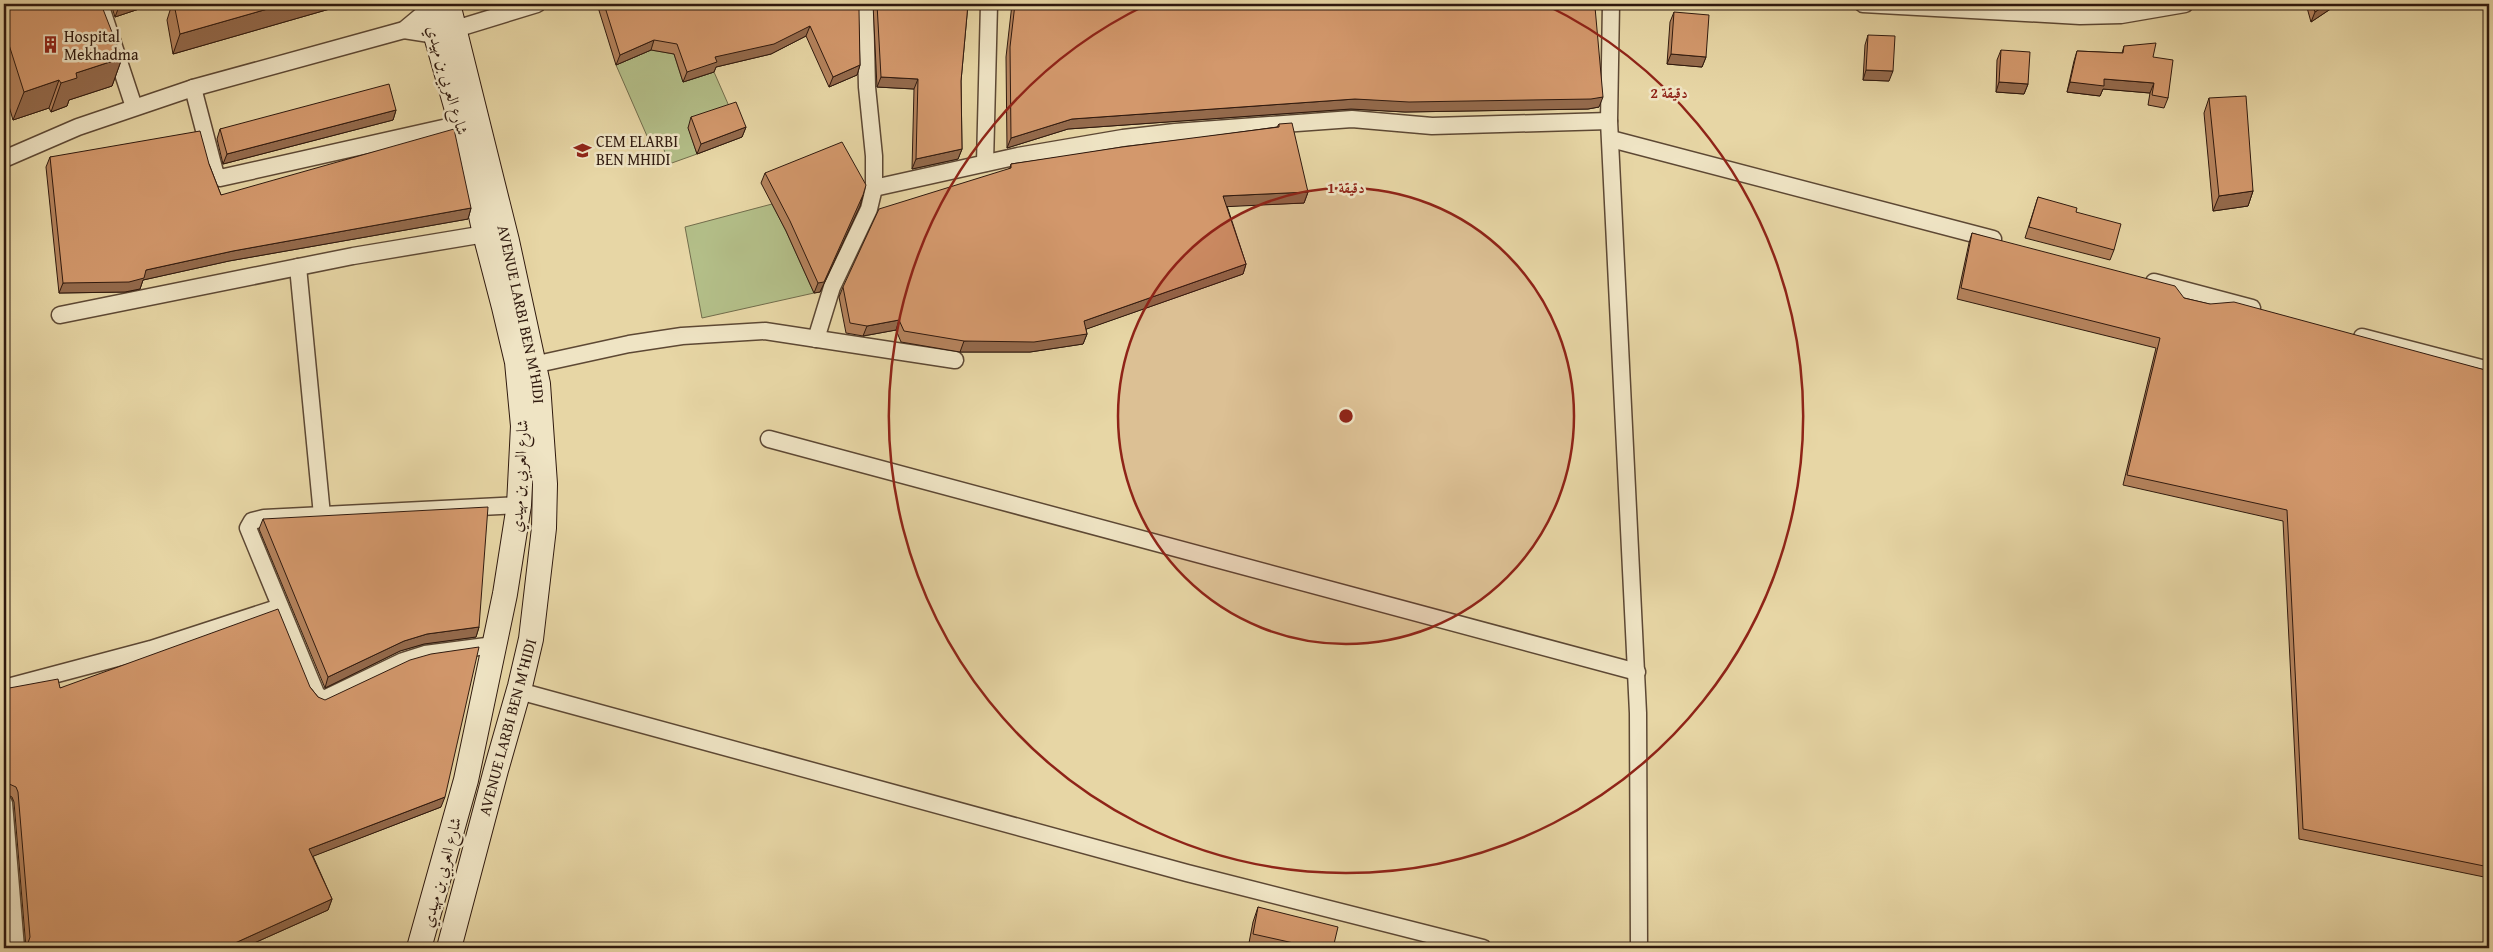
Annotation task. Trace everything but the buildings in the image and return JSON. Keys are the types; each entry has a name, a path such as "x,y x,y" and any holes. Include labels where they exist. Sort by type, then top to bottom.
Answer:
{"main road":[{"name":"شارع العربي بن مهيدي","path":"419,948 466,780 515,543 523,426 517,362 485,234 438,5"},
{"name":"AVENUE LARBI BEN M'HIDI","path":"445,32 514,270 538,384 545,484 544,528 531,638 519,692 496,770 449,948"}],"street":[{"path":"100,4 134,107"},
{"path":"5,155 78,127 192,88 404,30 445,32 537,4"},
{"path":"816,339 832,287 868,209 874,188 874,156 866,78 865,4"},
{"path":"985,163 989,4"},
{"path":"1611,4 1609,121 1637,672 1639,948"},
{"path":"1863,4 2080,16 2121,15 2185,4"},
{"path":"404,30 438,5"},
{"path":"192,88 215,172 220,178 461,124"},
{"path":"874,188 985,163 1123,138 1267,124 1352,119 1432,126 1609,121"},
{"path":"1611,138 2004,242"},
{"path":"60,314 298,267 485,234"},
{"path":"298,267 322,515"},
{"path":"2138,278 2272,313"},
{"path":"533,365 628,344 682,336 765,331 954,360"},
{"path":"2349,333 2489,370"},
{"path":"769,440 1637,672"},
{"path":"494,645 425,654 403,661 322,700 316,693 248,531 249,524 264,518 519,505"},
{"path":"4,688 151,648 280,607"},
{"path":"519,692 1187,873 1483,948"},
{"path":"4,803 16,948"}],"green space":[{"path":"651,50 674,54 683,82 714,72 732,113 688,127 697,154 669,164 659,135 647,136 616,65"},
{"path":"772,204 814,293 702,318 685,227"}],"place":[{"name":"Hospital Mekhadma","path":"50,45"},
{"name":"CEM ELARBI BEN MHIDI","path":"582,150"}]}
